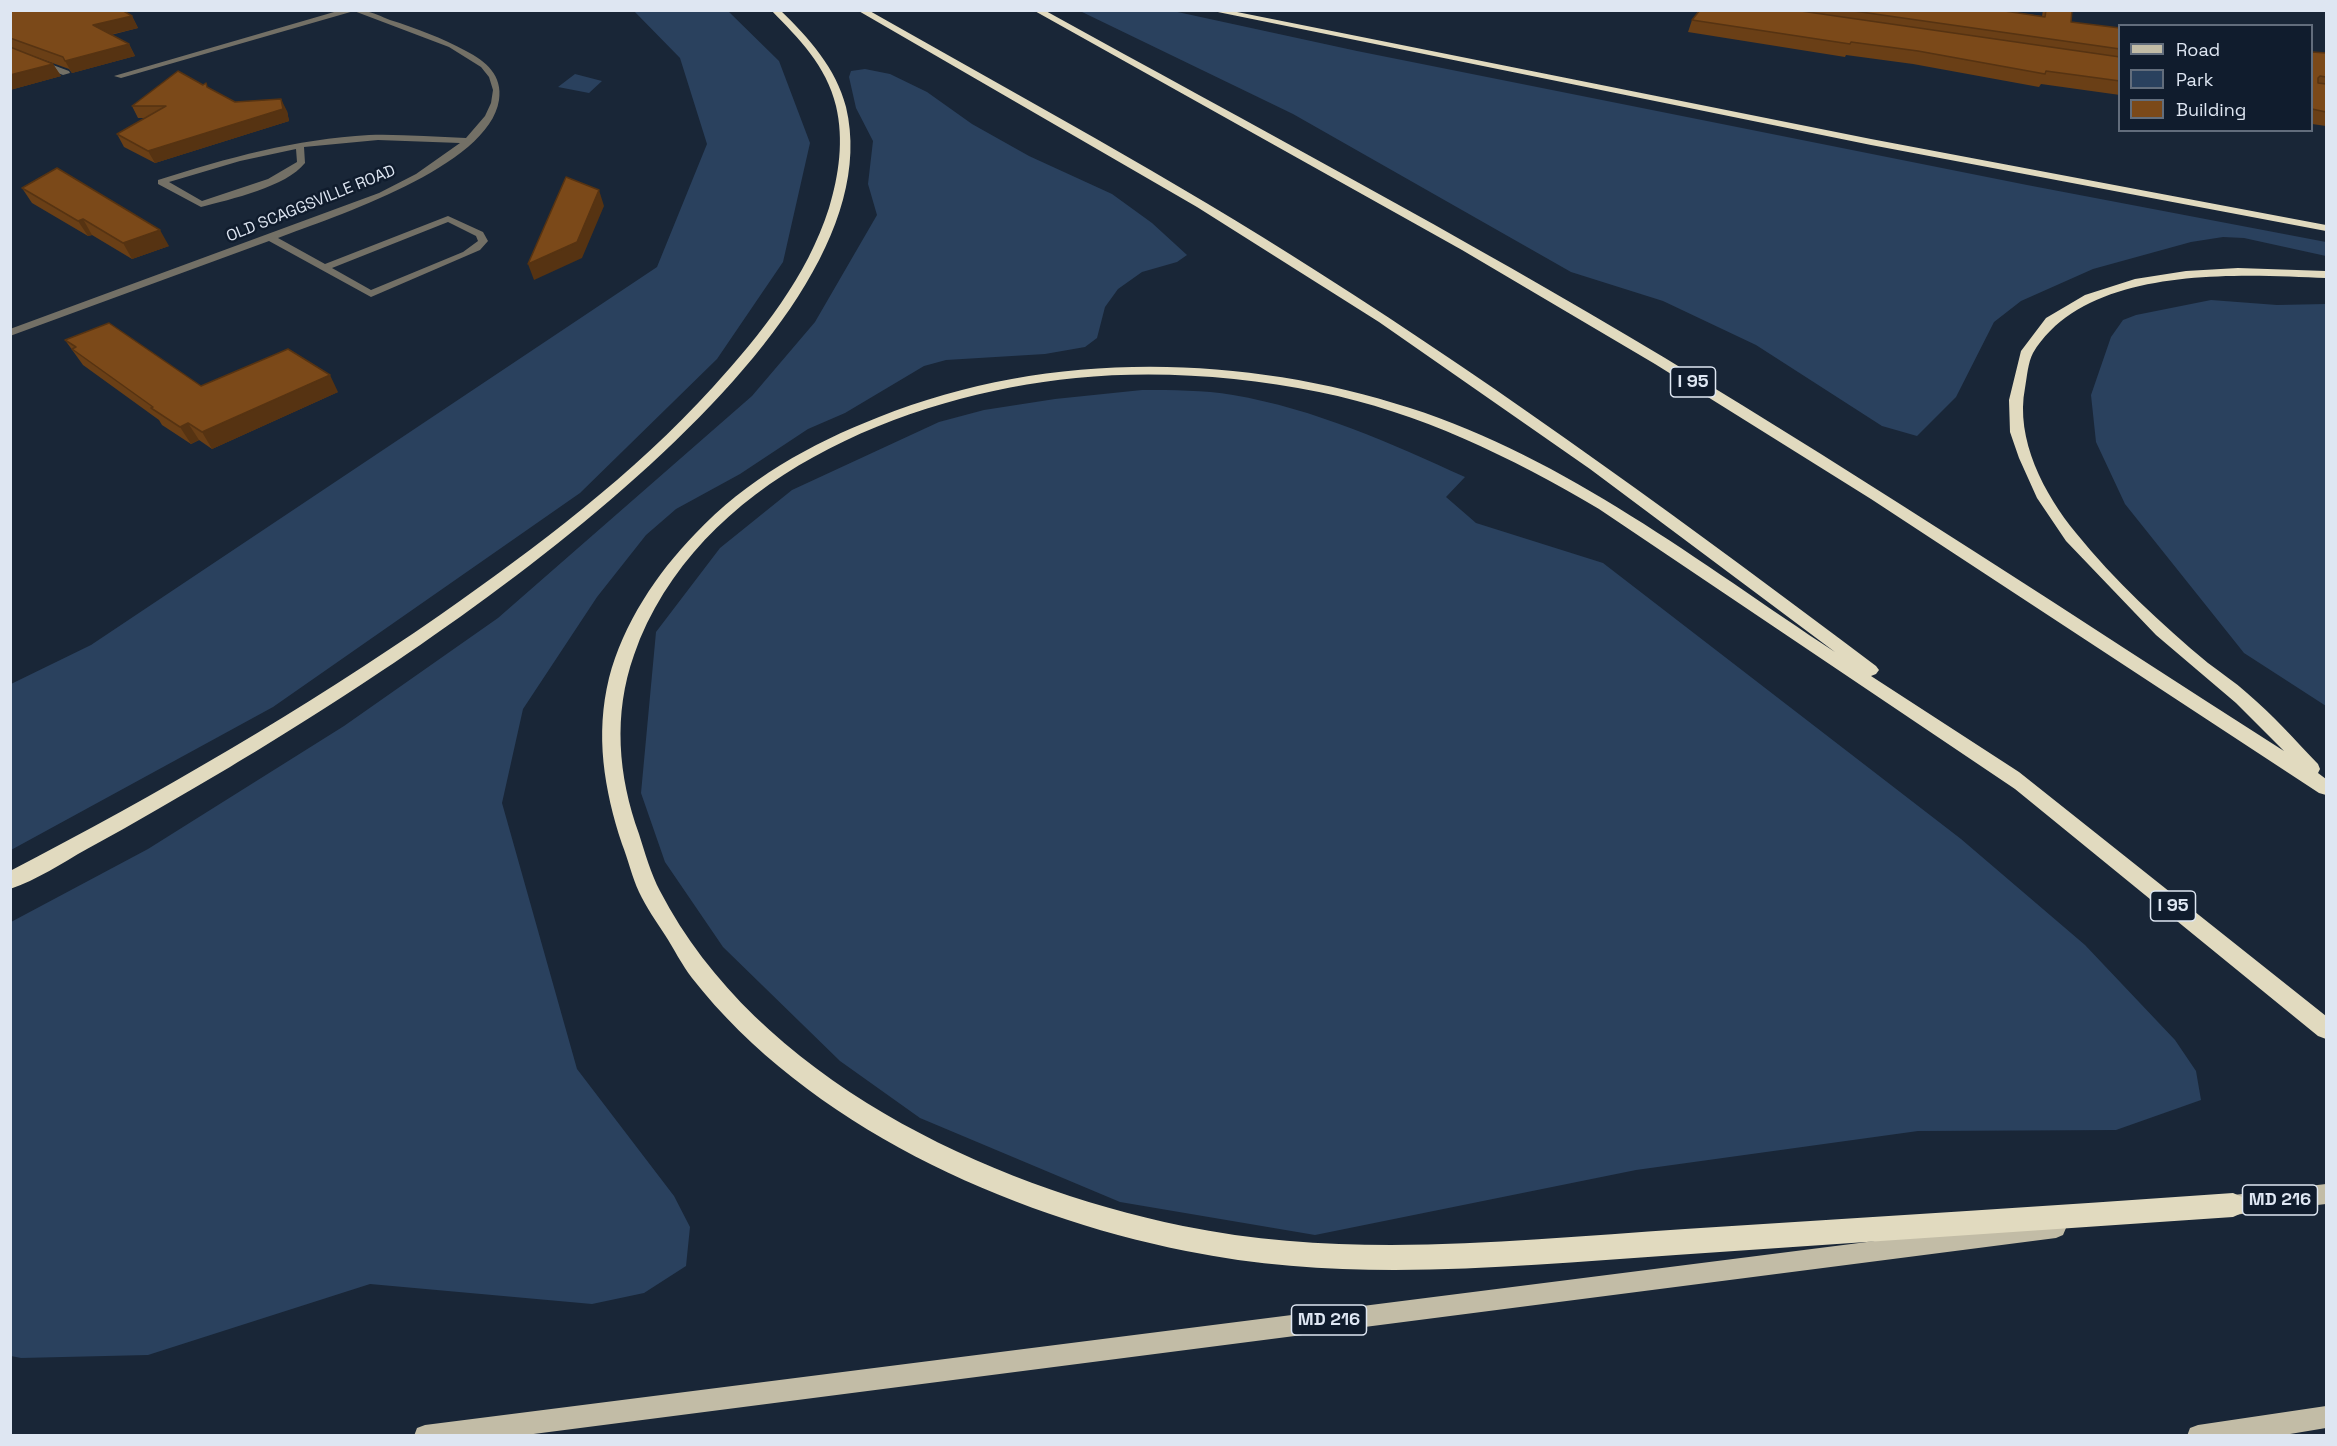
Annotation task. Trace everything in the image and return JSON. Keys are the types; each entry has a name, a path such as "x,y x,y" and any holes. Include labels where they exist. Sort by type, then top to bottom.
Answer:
{"highway":[{"path":"10,880 199,776 297,718 411,644 522,565 622,485 697,415 748,355 795,294 823,241 841,192 846,153 844,113 836,86 807,40 775,10"},
{"name":"I 95","path":"861,10 1190,198 1311,272 1488,390 1690,534 2020,784 2326,1029"},
{"name":"I 95","path":"1037,10 1445,236 1660,361 1876,496 2326,787"},
{"path":"1212,10 1871,142 2326,228"},
{"path":"2326,274 2217,271 2164,277 2122,286 2079,302 2046,323 2027,352 2016,387 2017,430 2034,477 2068,532 2132,604 2203,668 2248,703 2326,787"},
{"path":"2020,784 1604,506 1545,471 1480,439 1418,415 1337,393 1256,378 1188,371 1064,374 1004,383 926,402 876,420 817,448 762,482 706,528 665,579 630,642 611,705 611,770 627,843 659,911 705,982 764,1044 854,1108 948,1162 1061,1207 1185,1238 1317,1258 1485,1255 2233,1205"}],"main road":[{"name":"MD 216","path":"425,1436 2326,1194"},
{"path":"2198,1436 2326,1417"}],"street":[{"path":"118,76 351,10"},
{"name":"OLD SCAGGSVILLE ROAD","path":"10,333 270,238 395,188 436,166 467,141 495,106 497,91 492,77 483,65 464,52 356,10"},
{"path":"10,51 66,73"},
{"path":"299,145 303,155 300,164 287,174 201,204 161,182 222,162 299,145 369,137 467,141"},
{"path":"270,238 324,268 371,294 466,254 477,248 483,241 480,234 448,219 324,268"}],"green space":[{"path":"634,11 728,11 779,61 810,143 783,262 717,359 580,493 273,707 11,850 11,684 91,645 657,267 707,144 680,58"},
{"path":"1080,11 1173,11 1357,51 2027,185 2326,242 2326,256 2244,238 2223,237 2191,242 2093,269 2021,301 1994,322 1956,397 1917,436 1882,426 1756,345 1663,301 1571,272 1293,114"},
{"path":"865,69 890,74 927,92 972,124 1029,156 1112,194 1152,223 1187,255 1177,262 1142,272 1118,289 1105,307 1097,338 1085,347 1045,354 946,360 924,366 845,413 808,429 740,474 676,509 646,535 597,597 523,709 502,803 577,1069 674,1196 690,1227 686,1266 644,1293 592,1304 370,1284 148,1355 21,1358 11,1356 11,922 148,849 344,726 498,618 752,396 815,322 877,215 868,184 873,141 856,108 849,77 851,71"},
{"path":"575,74 602,81 589,93 558,87"},
{"path":"2211,300 2277,305 2326,304 2326,706 2244,653 2125,504 2096,442 2091,395 2111,337 2123,320 2136,315"},
{"path":"1142,390 1199,391 1233,395 1293,409 1352,428 1465,477 1446,497 1476,523 1603,563 1961,839 2085,945 2175,1040 2196,1071 2201,1100 2116,1130 1918,1131 1636,1170 1315,1235 1120,1202 920,1118 840,1061 723,947 665,862 641,793 656,632 720,548 792,490 939,422 984,410 1055,399"}],"building":[{"path":"10,10 122,10 132,16 93,25 129,44 65,61 63,57 10,38"},
{"path":"1700,10 1794,10 2118,57 2118,81 2046,71 2045,74 1918,51 1851,42 1850,44 1692,20"},
{"path":"1847,10 1998,10 2045,17 2046,10 2072,10 2071,22 2118,28 2118,49"},
{"path":"10,47 53,64 10,75"},
{"path":"2313,52 2326,53 2326,77 2320,76 2318,83 2326,84 2326,112 2313,109"},
{"path":"178,71 203,85 206,83 207,87 235,102 281,99 283,109 148,151 117,134 166,106 132,106"},
{"path":"57,168 160,230 123,243 83,219 78,221 22,188"},
{"path":"566,177 599,190 577,242 528,264"},
{"path":"109,323 201,386 288,349 330,375 202,432 188,423 180,427 72,349 76,347 65,340"}]}
